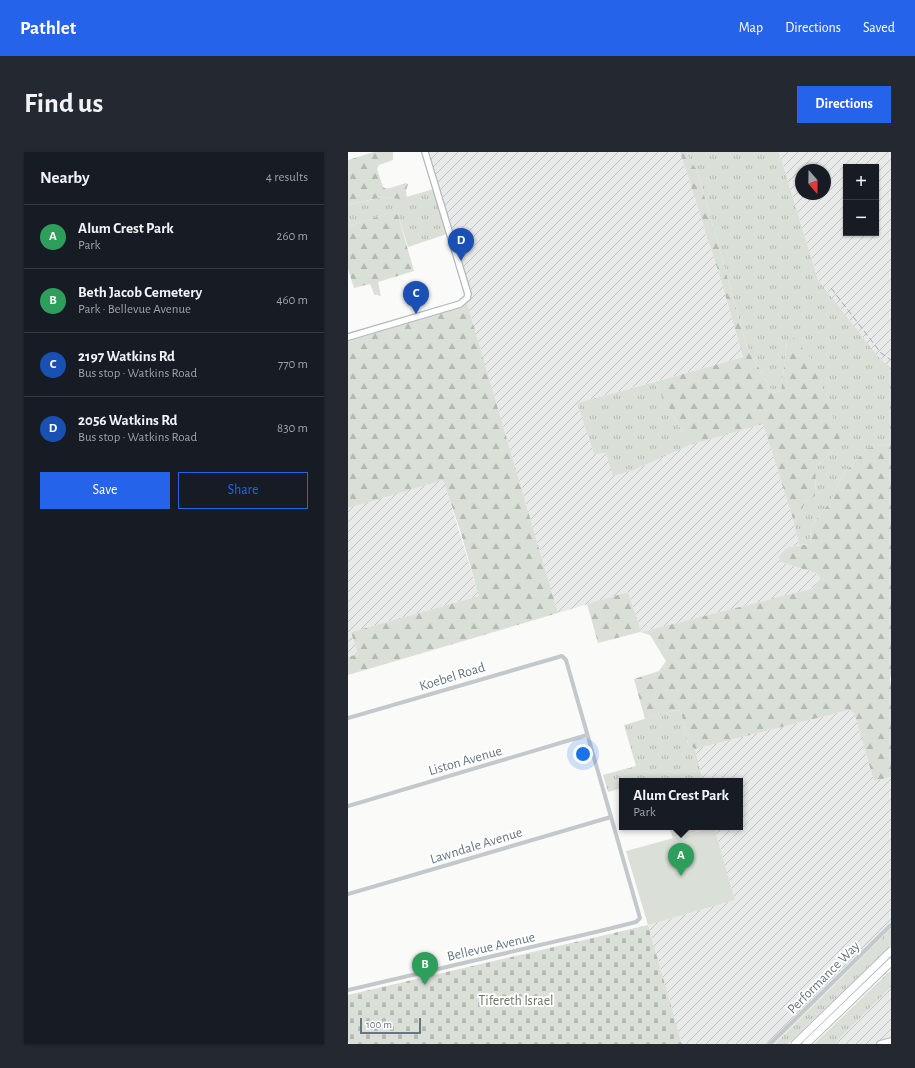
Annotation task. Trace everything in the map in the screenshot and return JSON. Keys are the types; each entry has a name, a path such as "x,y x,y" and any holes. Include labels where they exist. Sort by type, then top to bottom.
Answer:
{"highway":[{"path":"795,1044 891,951"},
{"path":"806,1044 891,962"}],"street":[{"path":"348,337 460,304 467,298 468,294 424,152"},
{"name":"Koebel Road","path":"348,718 562,656 566,660 588,735"},
{"path":"588,735 611,817"},
{"name":"Liston Avenue","path":"348,806 588,735"},
{"name":"Lawndale Avenue","path":"348,894 611,817"},
{"name":"Bellevue Avenue","path":"348,990 524,950 638,921 640,915 611,817"},
{"name":"Performance Way","path":"770,1044 891,925"},
{"path":"880,1044 891,1041"}],"shaded area":[{"path":"428,152 680,152 720,277 743,357 577,403 594,454 606,453 634,470 690,445 763,424 793,519 799,545 788,547 780,562 816,573 820,578 814,588 641,632 628,592 558,613 467,303 451,232"},
{"path":"779,152 891,152 891,368 880,359 818,280"},
{"path":"443,479 479,596 351,632 358,654 348,657 348,508"},
{"path":"849,710 854,713 874,781 891,777 891,929 775,1044 682,1044 648,925 735,900 715,830 743,830 743,778 702,778 695,749"},
{"path":"891,987 891,1044 840,1044 837,1041"}],"green space":[{"path":"374,152 393,152 393,160 379,165 377,169 383,187 387,189 406,183 408,184 406,191 407,198 399,199 382,197 348,205 348,160"},
{"path":"680,152 687,152 689,159 697,170 747,347 773,393 781,391 787,342 794,338 813,361 840,437 837,446 816,467 815,496 805,502 801,513 793,519 763,424 690,445 654,382 743,357 720,277"},
{"path":"687,152 779,152 818,280 880,359 891,368 891,443 868,448 844,473 830,502 811,526 810,544 799,545 793,519 801,513 805,502 815,496 816,467 837,446 813,361 787,342 781,391 773,393 747,347 697,170 689,159"},
{"path":"434,189 447,234 408,247 398,215 393,212 348,226 348,205 383,197 399,199"},
{"path":"393,212 398,215 414,271 378,282 381,296 374,294 370,284 354,288 348,269 348,226"},
{"path":"467,303 558,613 348,675 348,657 358,654 351,632 479,596 460,530 443,480 348,508 348,341"},
{"path":"654,382 690,445 634,470 613,476 606,453 594,454 577,403"},
{"path":"891,443 891,777 874,781 854,713 849,710 695,749 688,744 681,711 675,710 645,719 634,679 659,671 666,661 650,635 640,632 598,643 587,604 628,592 641,632 814,588 820,578 816,573 780,562 779,556 788,547 810,544 811,526 830,502 844,473 868,448"},
{"path":"675,710 681,711 688,744 695,749 702,778 619,778 619,789 608,792 603,775 636,766 624,725"},
{"path":"670,830 702,830 673,838"},
{"path":"703,830 715,830 735,900 648,925 626,851"},
{"name":"Tifereth Israel","path":"648,925 682,1044 349,1044 348,995"},
{"path":"891,929 891,945 788,1044 775,1044"},
{"path":"891,970 891,987 837,1041 840,1044 814,1044"}],"railway":[{"path":"831,288 881,353 891,360"}],"place":[{"name":"2056 Watkins Rd","path":"461,261"},
{"name":"2197 Watkins Rd","path":"416,314"},
{"name":"Alum Crest Park","path":"681,876"},
{"name":"Beth Jacob Cemetery","path":"425,985"}]}
